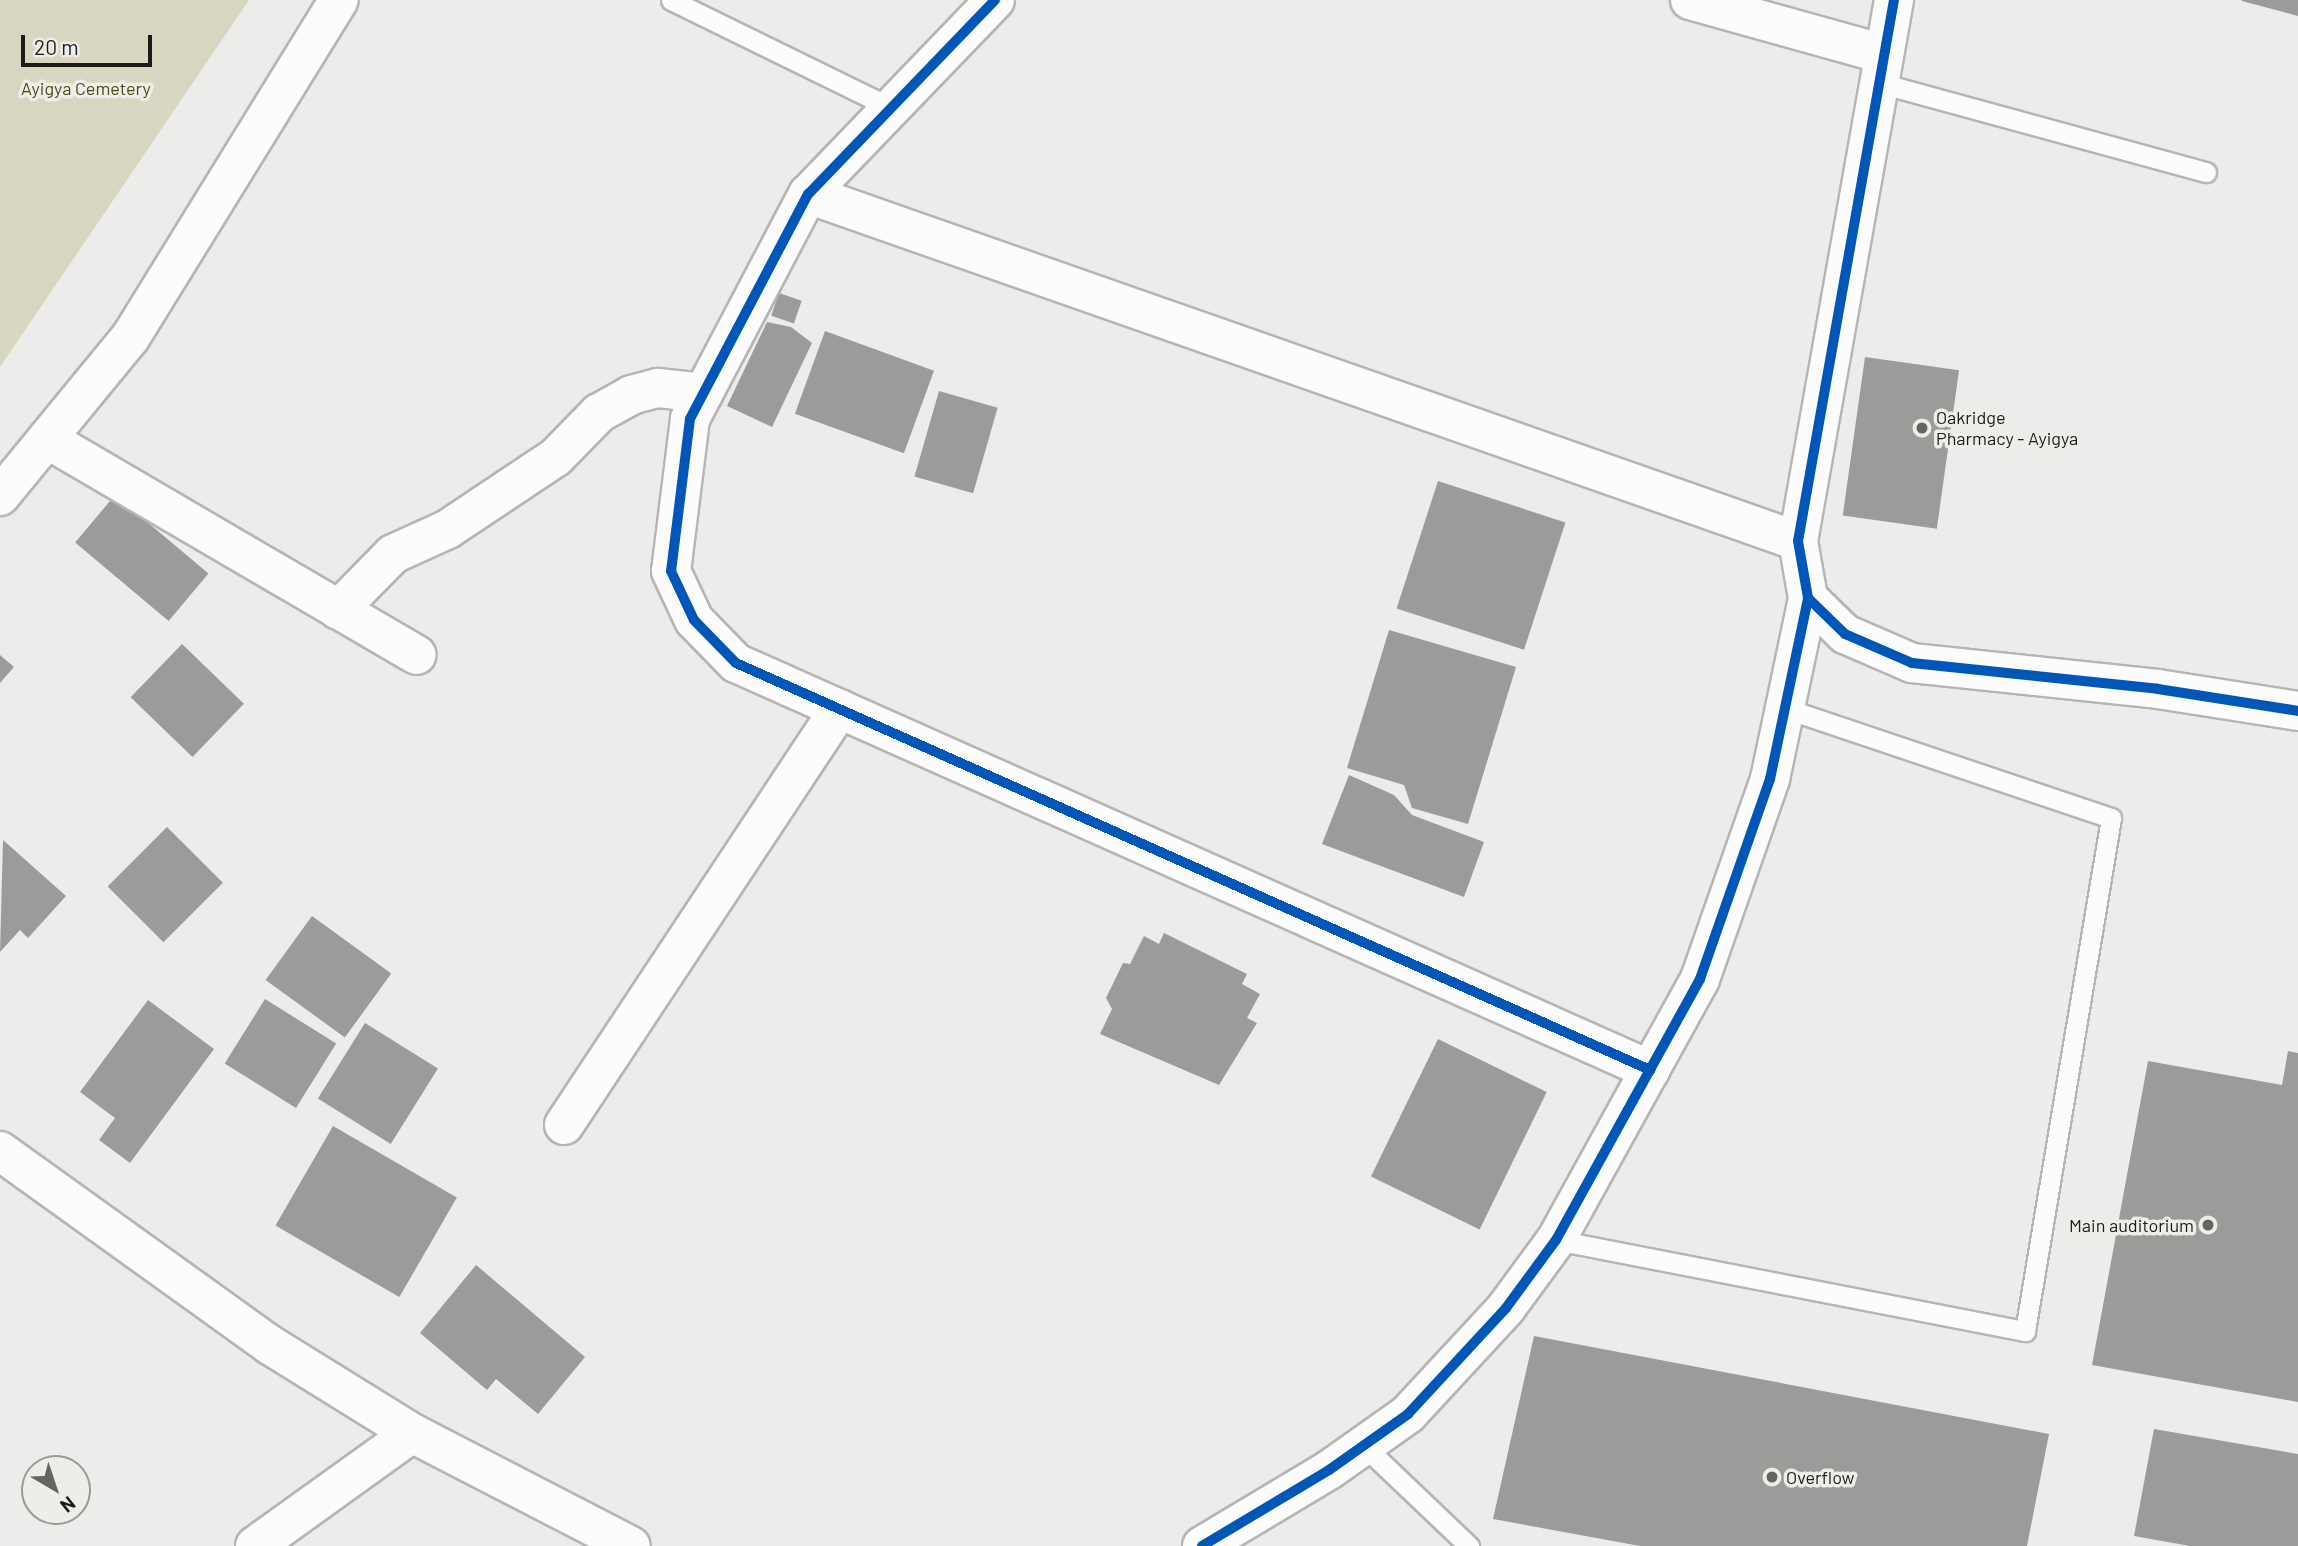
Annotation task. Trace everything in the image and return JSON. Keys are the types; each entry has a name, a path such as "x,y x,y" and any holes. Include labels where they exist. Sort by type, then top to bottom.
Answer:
{"street":[{"path":"0,496 130,338 340,0"},
{"path":"995,0 808,194 690,419 671,570 694,620 736,663 1650,1070"},
{"path":"1690,0 1882,68"},
{"path":"1202,1546 1365,1447 1453,1368 1556,1240 1700,979 1770,779 1808,598 1798,541 1894,0"},
{"path":"808,194 1798,541"},
{"path":"338,610 393,554 448,529 556,457 599,414 631,396 658,388 704,393"},
{"path":"47,439 416,655"},
{"path":"1808,598 1845,634 1912,663 2158,689 2298,711"},
{"path":"564,1125 839,709"},
{"path":"0,1151 270,1345 412,1433 631,1546"},
{"path":"255,1546 412,1433"}],"lane":[{"path":"671,0 891,108"},
{"path":"1882,68 2206,172"},
{"path":"1556,1240 2025,1331 2112,818 1785,709"},
{"path":"1365,1447 1469,1546"}],"green space":[{"name":"Ayigya Cemetery","path":"0,0 249,0 0,367"}],"building":[{"path":"2298,0 2298,16 2242,1"},
{"path":"779,293 802,301 794,324 771,316"},
{"path":"767,322 791,327 812,343 772,427 727,406"},
{"path":"825,331 934,371 904,453 795,414"},
{"path":"1865,357 1959,370 1937,529 1843,515"},
{"path":"939,391 998,408 973,493 914,477"},
{"path":"1438,481 1565,522 1524,650 1397,608"},
{"path":"115,495 208,573 169,621 75,542"},
{"path":"1389,630 1516,667 1468,824 1412,808 1404,785 1347,768"},
{"path":"182,644 244,704 192,757 131,697"},
{"path":"0,655 14,667 0,683"},
{"path":"1349,775 1394,795 1412,815 1484,842 1464,897 1322,844"},
{"path":"167,827 223,883 163,942 108,886"},
{"path":"3,840 66,896 28,938 20,930 0,952"},
{"path":"312,916 391,974 345,1038 266,980"},
{"path":"1164,933 1247,974 1242,984 1260,994 1247,1018 1257,1023 1219,1085 1100,1034 1112,1009 1106,998 1123,963 1130,964 1144,936 1159,944"},
{"path":"265,999 336,1044 296,1108 225,1063"},
{"path":"148,1000 214,1049 130,1163 99,1140 115,1118 80,1092"},
{"path":"365,1023 438,1069 391,1144 318,1098"},
{"path":"1438,1039 1547,1092 1480,1230 1371,1177"},
{"name":"Main auditorium","path":"2288,1051 2298,1053 2298,1402 2092,1365 2148,1061 2282,1085"},
{"path":"333,1126 457,1198 399,1297 275,1226"},
{"path":"476,1265 585,1357 538,1414 496,1379 487,1390 420,1333"},
{"name":"Overflow","path":"1534,1336 2049,1434 2027,1546 1640,1546 1493,1519"},
{"path":"2154,1429 2298,1454 2298,1546 2190,1546 2134,1536"}],"cycle path":[{"path":"995,0 808,194 690,419 671,571 694,620 736,663 1650,1070"},
{"path":"1894,0 1798,541 1808,598 1845,634 1912,663 2158,689 2298,711"},
{"path":"1202,1546 1329,1470 1408,1414 1506,1308 1556,1240 1700,979 1770,779 1808,598"}],"place":[{"name":"Oakridge Pharmacy - Ayigya","path":"1922,428"},
{"name":"Main auditorium","path":"2208,1225"},
{"name":"Overflow","path":"1772,1477"}]}
